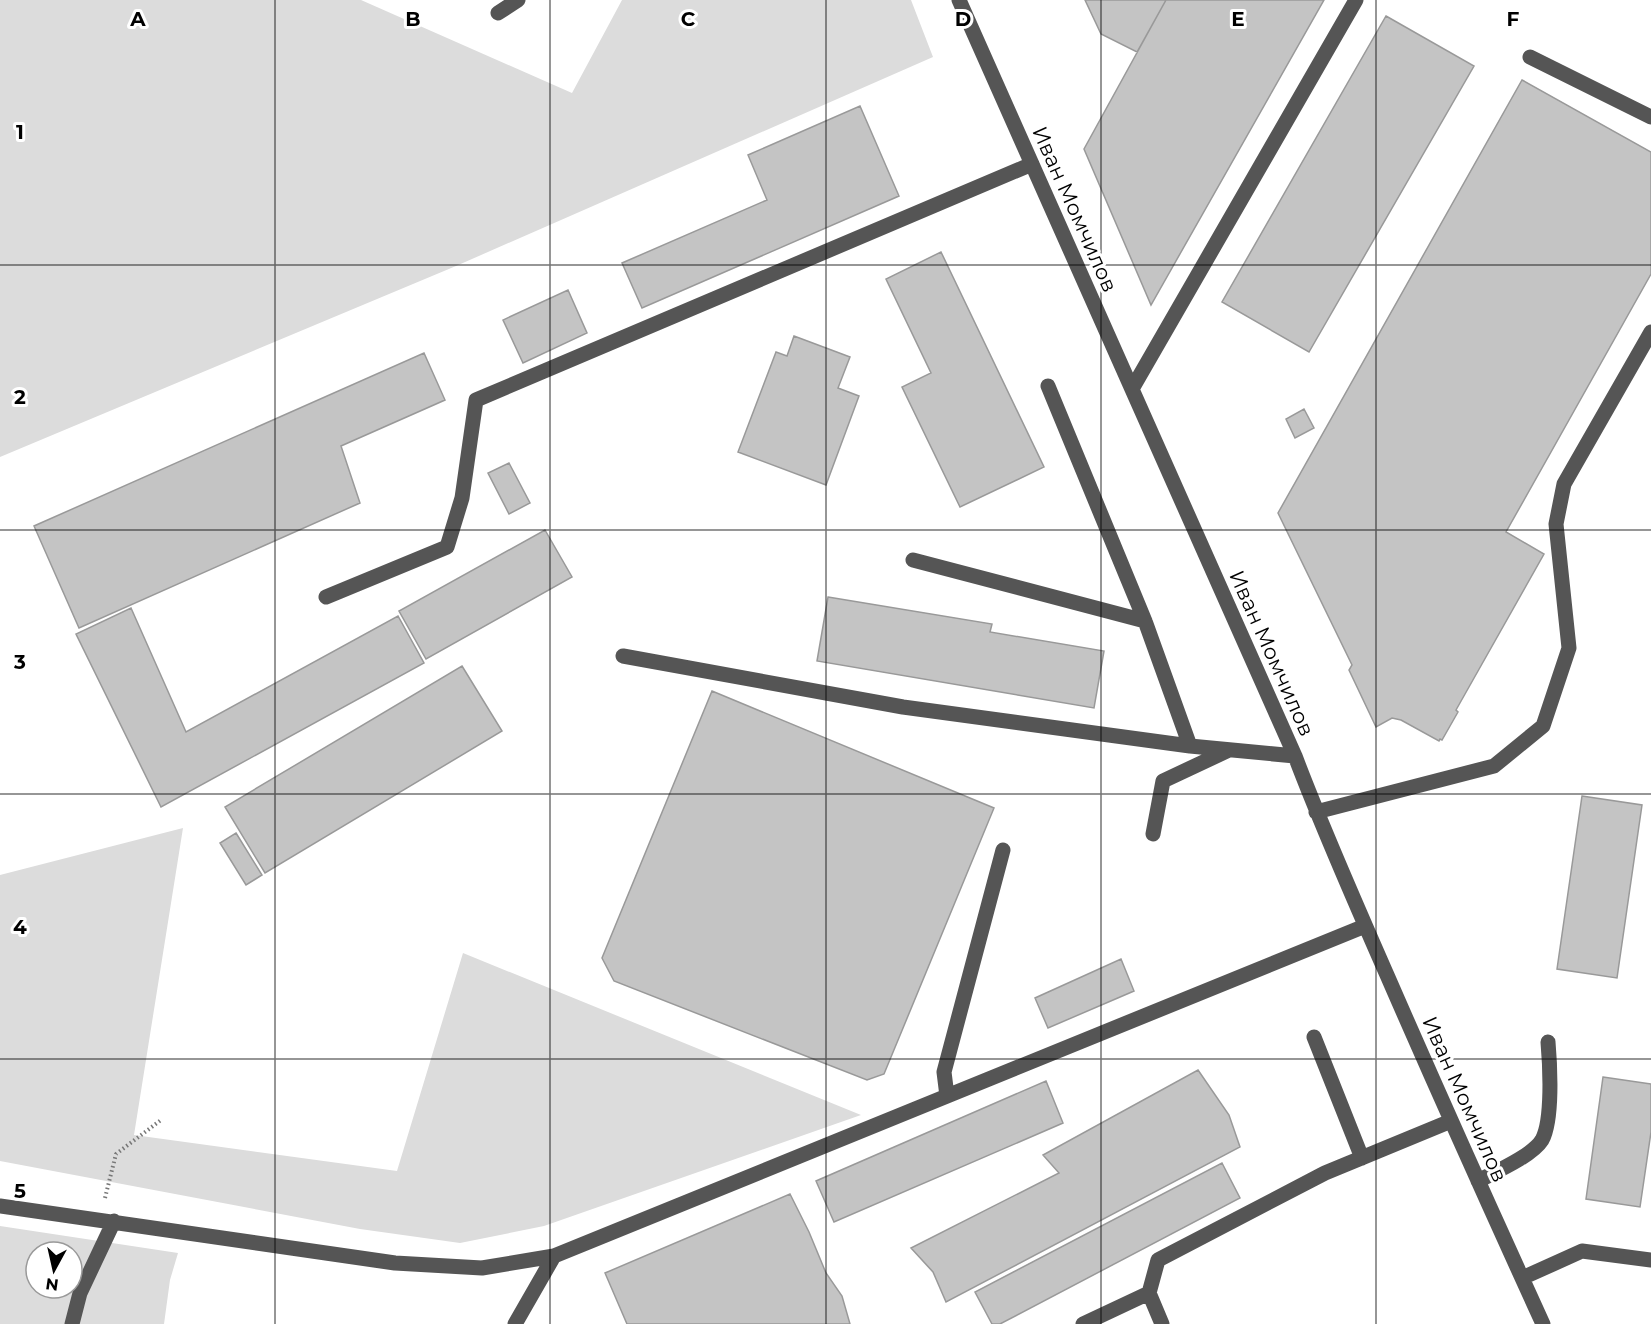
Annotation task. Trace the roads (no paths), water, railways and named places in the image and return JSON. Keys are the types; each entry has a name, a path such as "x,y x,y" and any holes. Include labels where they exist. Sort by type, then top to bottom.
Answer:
{"street":[{"path":"498,14 518,0"},
{"name":"Иван Момчилов","path":"959,0 1295,756 1316,812 1365,926 1543,1324"},
{"path":"1132,389 1356,0"},
{"path":"1530,57 1651,117"},
{"path":"326,597 447,547 462,498 476,400 1032,164"},
{"path":"1316,812 1494,766 1543,726 1569,648 1556,524 1564,484 1651,332"},
{"path":"1048,386 1146,621 1190,746"},
{"path":"913,560 1146,621"},
{"path":"623,656 903,707 1190,746 1295,756"},
{"path":"1153,834 1163,781 1229,750"},
{"path":"947,1096 944,1072 1003,850"},
{"path":"0,1206 395,1263 482,1268 554,1256 1365,926"},
{"path":"1314,1037 1362,1158"},
{"path":"1478,1181 1521,1159 1541,1141 1547,1119 1551,1071 1548,1042"},
{"path":"1162,1324 1149,1293 1158,1260 1325,1173 1451,1121"},
{"path":"72,1324 80,1293 106,1220"},
{"path":"1522,1278 1582,1251 1651,1260"},
{"path":"515,1324 554,1256"},
{"path":"1083,1324 1149,1293"}]}
